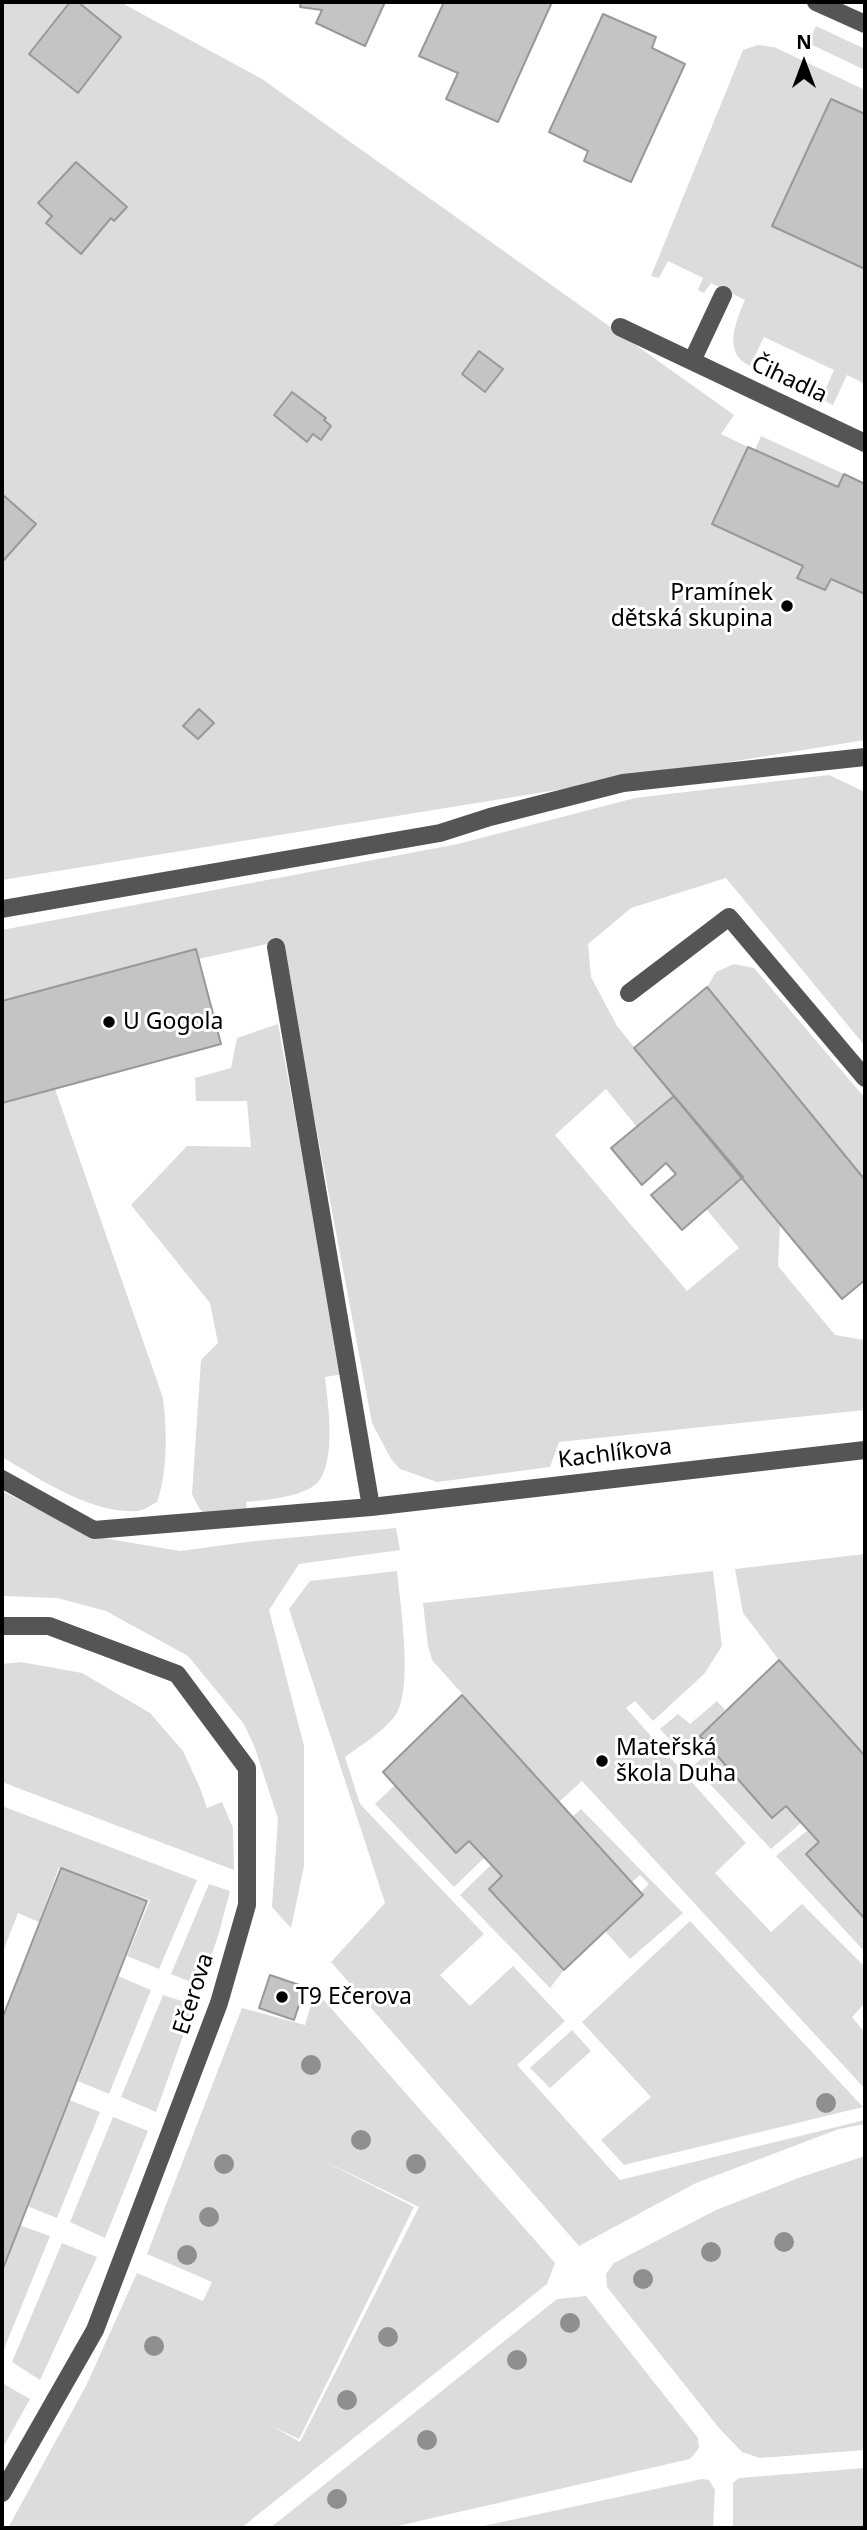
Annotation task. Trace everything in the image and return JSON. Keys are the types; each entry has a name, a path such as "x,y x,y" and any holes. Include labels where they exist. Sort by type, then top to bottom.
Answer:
{"street":[{"path":"816,2 865,24"},
{"path":"692,361 723,295"},
{"name":"Čihadla","path":"620,327 865,443"},
{"path":"2,909 440,833 490,817 623,783 865,757"},
{"path":"629,993 729,917 865,1078"},
{"path":"276,947 371,1507"},
{"name":"Kachlíkova","path":"2,1479 94,1530 371,1507 865,1450"},
{"name":"Ečerova","path":"2,1626 48,1626 177,1674 247,1768 247,1905 219,2003 95,2330 2,2493"}],"shaded area":[{"path":"2,2 120,2 262,79 734,415 721,434 748,447 713,524 803,566 798,578 825,590 831,579 865,594 865,740 2,880"},
{"path":"816,26 865,49 865,70 808,43"},
{"path":"758,45 774,47 865,90 865,114 831,99 772,225 865,269 865,384 847,375 833,405 821,399 834,370 764,337 750,366 741,360 736,353 734,336 745,300 711,283 704,293 698,290 703,278 668,261 659,278 651,276 743,50"},
{"path":"761,436 844,474 838,487 755,450"},
{"path":"829,775 865,792 865,1046 726,878 631,908 588,944 591,977 617,1026 674,1096 637,1127 606,1089 555,1135 687,1291 739,1248 706,1209 743,1177 780,1224 778,1266 835,1335 865,1340 865,1410 559,1442 550,1467 437,1482 400,1469 391,1459 372,1423 281,941 198,959 195,949 2,1001 2,930 458,844 635,798"},
{"path":"734,964 754,968 865,1098 865,1180 707,987 716,972"},
{"path":"278,1024 343,1374 325,1377 329,1445 328,1459 319,1481 305,1491 295,1494 246,1502 247,1513 207,1517 192,1494 201,1360 218,1343 210,1303 131,1205 187,1146 251,1147 247,1101 196,1101 195,1078 231,1068 237,1038"},
{"path":"55,1089 163,1398 166,1451 161,1490 157,1502 139,1511 102,1507 84,1501 49,1485 2,1457 2,1103"},
{"path":"2,1491 91,1536 180,1551 396,1528 400,1550 299,1564 269,1610 304,1746 304,1866 291,1928 272,1907 278,1819 255,1748 244,1724 188,1656 106,1611 57,1598 2,1596"},
{"path":"865,1554 865,1756 779,1660 743,1613 735,1569"},
{"path":"397,1571 405,1667 401,1704 395,1716 384,1727 345,1757 360,1804 484,1934 440,1975 470,2006 513,1966 565,2021 517,2065 620,2180 865,2120 865,2124 839,2129 696,2183 579,2246 331,1962 385,1903 289,1609 310,1581"},
{"path":"713,1571 722,1646 704,1674 653,1721 635,1701 626,1708 746,1843 715,1873 771,1932 802,1904 865,1967 865,2003 852,2017 865,2033 865,2089 582,1781 559,1802 432,1660 428,1646 423,1603"},
{"path":"21,1662 82,1673 150,1713 183,1751 207,1808 222,1802 233,1828 234,1870 2,1782 2,1664"},
{"path":"717,1701 725,1710 701,1736 706,1743 688,1759 660,1729 678,1714 690,1724"},
{"path":"712,1749 772,1817 786,1806 801,1823 771,1849 693,1766"},
{"path":"395,1785 455,1853 469,1841 484,1858 454,1887 375,1804"},
{"path":"2,1806 197,1880 159,1969 127,1956 150,1900 59,1867 39,1922 18,1913 2,1954"},
{"path":"581,1809 683,1913 630,1959 605,1931 643,1895 641,1892 649,1884 640,1875 632,1882 572,1817"},
{"path":"808,1830 819,1842 806,1854 865,1919 865,1952 776,1856"},
{"path":"491,1865 502,1876 489,1889 564,1970 550,1988 460,1895"},
{"path":"209,1884 230,1891 201,1986 171,1974"},
{"path":"690,1921 863,2107 624,2165 601,2140 651,2097 582,2022"},
{"path":"118,1976 151,1990 109,2094 78,2081"},
{"path":"315,1990 555,2263 547,2284 241,2528 8,2528 86,2386 137,2273 203,2301 212,2282 147,2254 242,2008 305,2025","holes":["318,2158 419,2207 300,2442 272,2426 299,2439 414,2207"]},
{"path":"163,1995 194,2005 156,2112 121,2097"},
{"path":"572,2030 591,2051 550,2088 530,2068"},
{"path":"69,2100 100,2112 57,2218 27,2206"},
{"path":"113,2117 148,2131 105,2238 70,2222"},
{"path":"865,2156 865,2450 760,2458 742,2452 719,2428 607,2287 606,2274 614,2263 716,2210"},
{"path":"19,2225 50,2236 2,2354 2,2270"},
{"path":"62,2243 97,2257 40,2380 12,2362"},
{"path":"586,2296 698,2438 699,2448 690,2459 389,2528 270,2528 557,2299"},
{"path":"2,2383 30,2399 2,2449"},
{"path":"865,2468 865,2528 733,2528 733,2483 739,2478"},
{"path":"702,2479 709,2480 715,2490 713,2528 474,2528"}],"building":[{"path":"70,2 78,2 121,37 78,93 29,54"},
{"path":"301,2 385,2 365,46 316,23 322,10 300,7"},
{"path":"444,2 552,2 498,122 446,99 458,73 419,56"},
{"path":"603,14 656,37 652,48 685,64 631,182 584,161 588,151 549,132"},
{"path":"831,99 865,114 865,269 772,226"},
{"path":"76,162 127,207 114,221 111,218 81,254 46,223 52,216 38,203"},
{"path":"479,351 503,369 485,392 462,374"},
{"path":"292,392 326,418 324,420 331,426 321,440 313,434 307,442 274,415"},
{"path":"748,447 838,487 844,474 865,484 865,594 831,579 825,590 797,578 803,566 712,524"},
{"path":"2,494 36,524 3,561 2,560"},
{"path":"199,709 214,723 198,739 183,726"},
{"name":"U Gogola","path":"196,949 221,1044 2,1103 2,1001"},
{"path":"707,987 865,1180 865,1280 842,1299 634,1048"},
{"path":"674,1096 743,1177 682,1230 651,1195 676,1174 666,1163 642,1185 611,1148"},
{"path":"779,1660 865,1756 865,1919 806,1854 819,1842 786,1806 772,1818 700,1736"},
{"name":"Mateřská škola Duha","path":"462,1695 643,1895 564,1970 489,1889 502,1876 469,1841 456,1853 383,1772"},
{"path":"61,1868 147,1901 2,2271 2,2019"},
{"name":"T9 Ečerova","path":"270,1975 305,1987 294,2020 259,2008"}],"place":[{"name":"Pramínek dětská skupina","path":"787,606"},
{"name":"U Gogola","path":"109,1022"},
{"name":"Mateřská škola Duha","path":"602,1761"},
{"name":"T9 Ečerova","path":"282,1997"}]}
